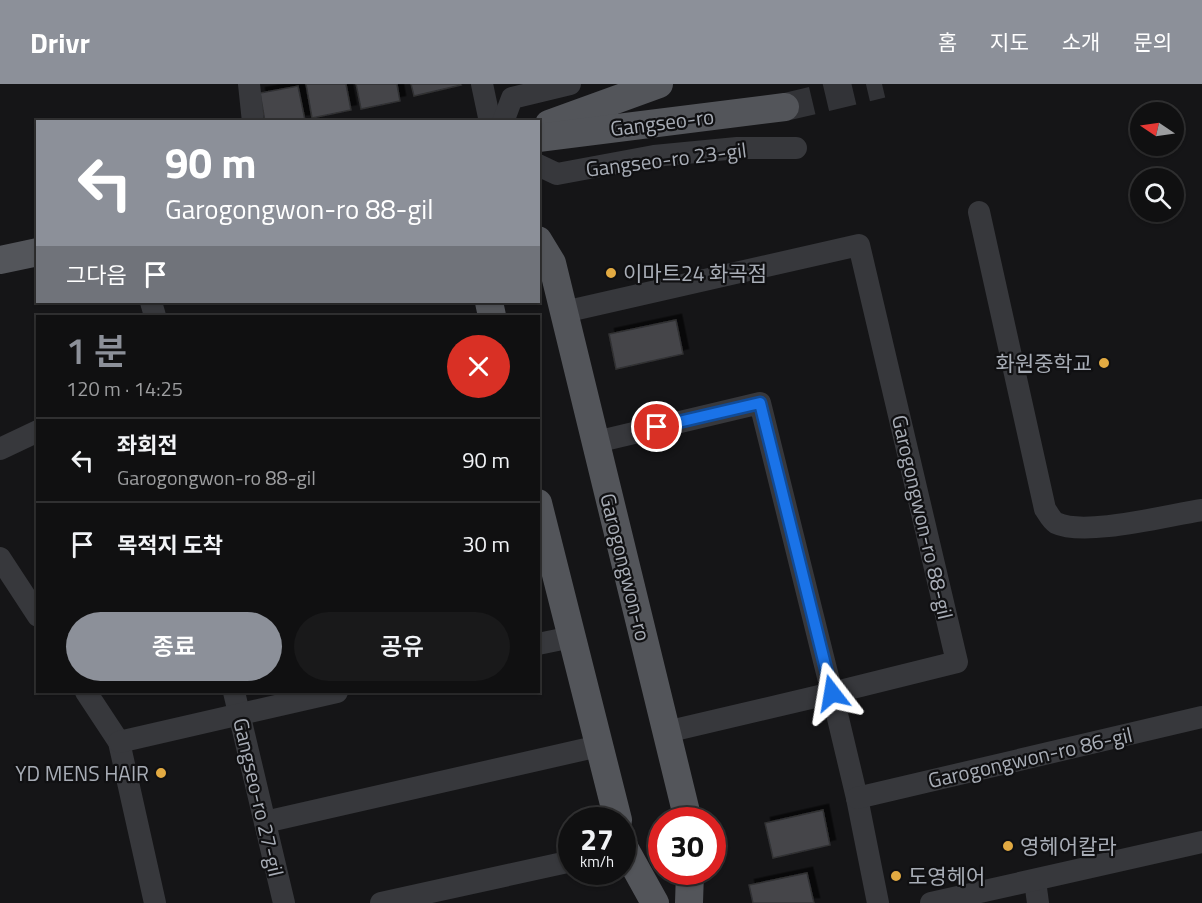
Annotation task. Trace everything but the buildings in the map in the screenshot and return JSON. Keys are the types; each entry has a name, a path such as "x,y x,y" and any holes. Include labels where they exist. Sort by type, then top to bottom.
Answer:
{"main road":[{"name":"Gangseo-ro","path":"540,127 659,84"},
{"name":"Gangseo-ro","path":"540,138 785,107"},
{"name":"Garogongwon-ro","path":"540,243 552,263 685,807"},
{"path":"0,260 36,252"},
{"path":"540,511 615,807"},
{"path":"636,869 655,903"},
{"path":"689,903 690,885"}],"street":[{"path":"249,84 253,120"},
{"path":"482,84 490,120"},
{"path":"504,120 513,98 570,84"},
{"name":"Gangseo-ro 23-gil","path":"540,166 557,174 654,156 737,148 796,148"},
{"path":"979,212 1045,508 1053,522 1068,527 1088,528 1202,510"},
{"name":"Garogongwon-ro 88-gil","path":"564,312 859,245 957,662 666,732"},
{"path":"596,442 760,403 857,798 878,903"},
{"path":"0,449 36,432"},
{"path":"0,558 36,613"},
{"path":"540,644 572,636"},
{"path":"87,693 119,742 155,903"},
{"name":"Gangseo-ro 27-gil","path":"234,693 284,903"},
{"path":"119,742 333,693"},
{"name":"Garogongwon-ro 86-gil","path":"857,798 1202,717"},
{"path":"265,822 599,746"},
{"path":"931,903 1037,892 1202,842"},
{"path":"381,903 558,864"}],"tunnel":[{"path":"785,107 882,84"}],"place":[{"name":"이마트24 화곡점","path":"611,273"},
{"name":"화원중학교","path":"1104,363"},
{"name":"YD MENS HAIR","path":"161,773"},
{"name":"영헤어칼라","path":"1008,846"},
{"name":"도영헤어","path":"896,876"}],"route":[{"path":"657,427 760,403 832,693"}]}
